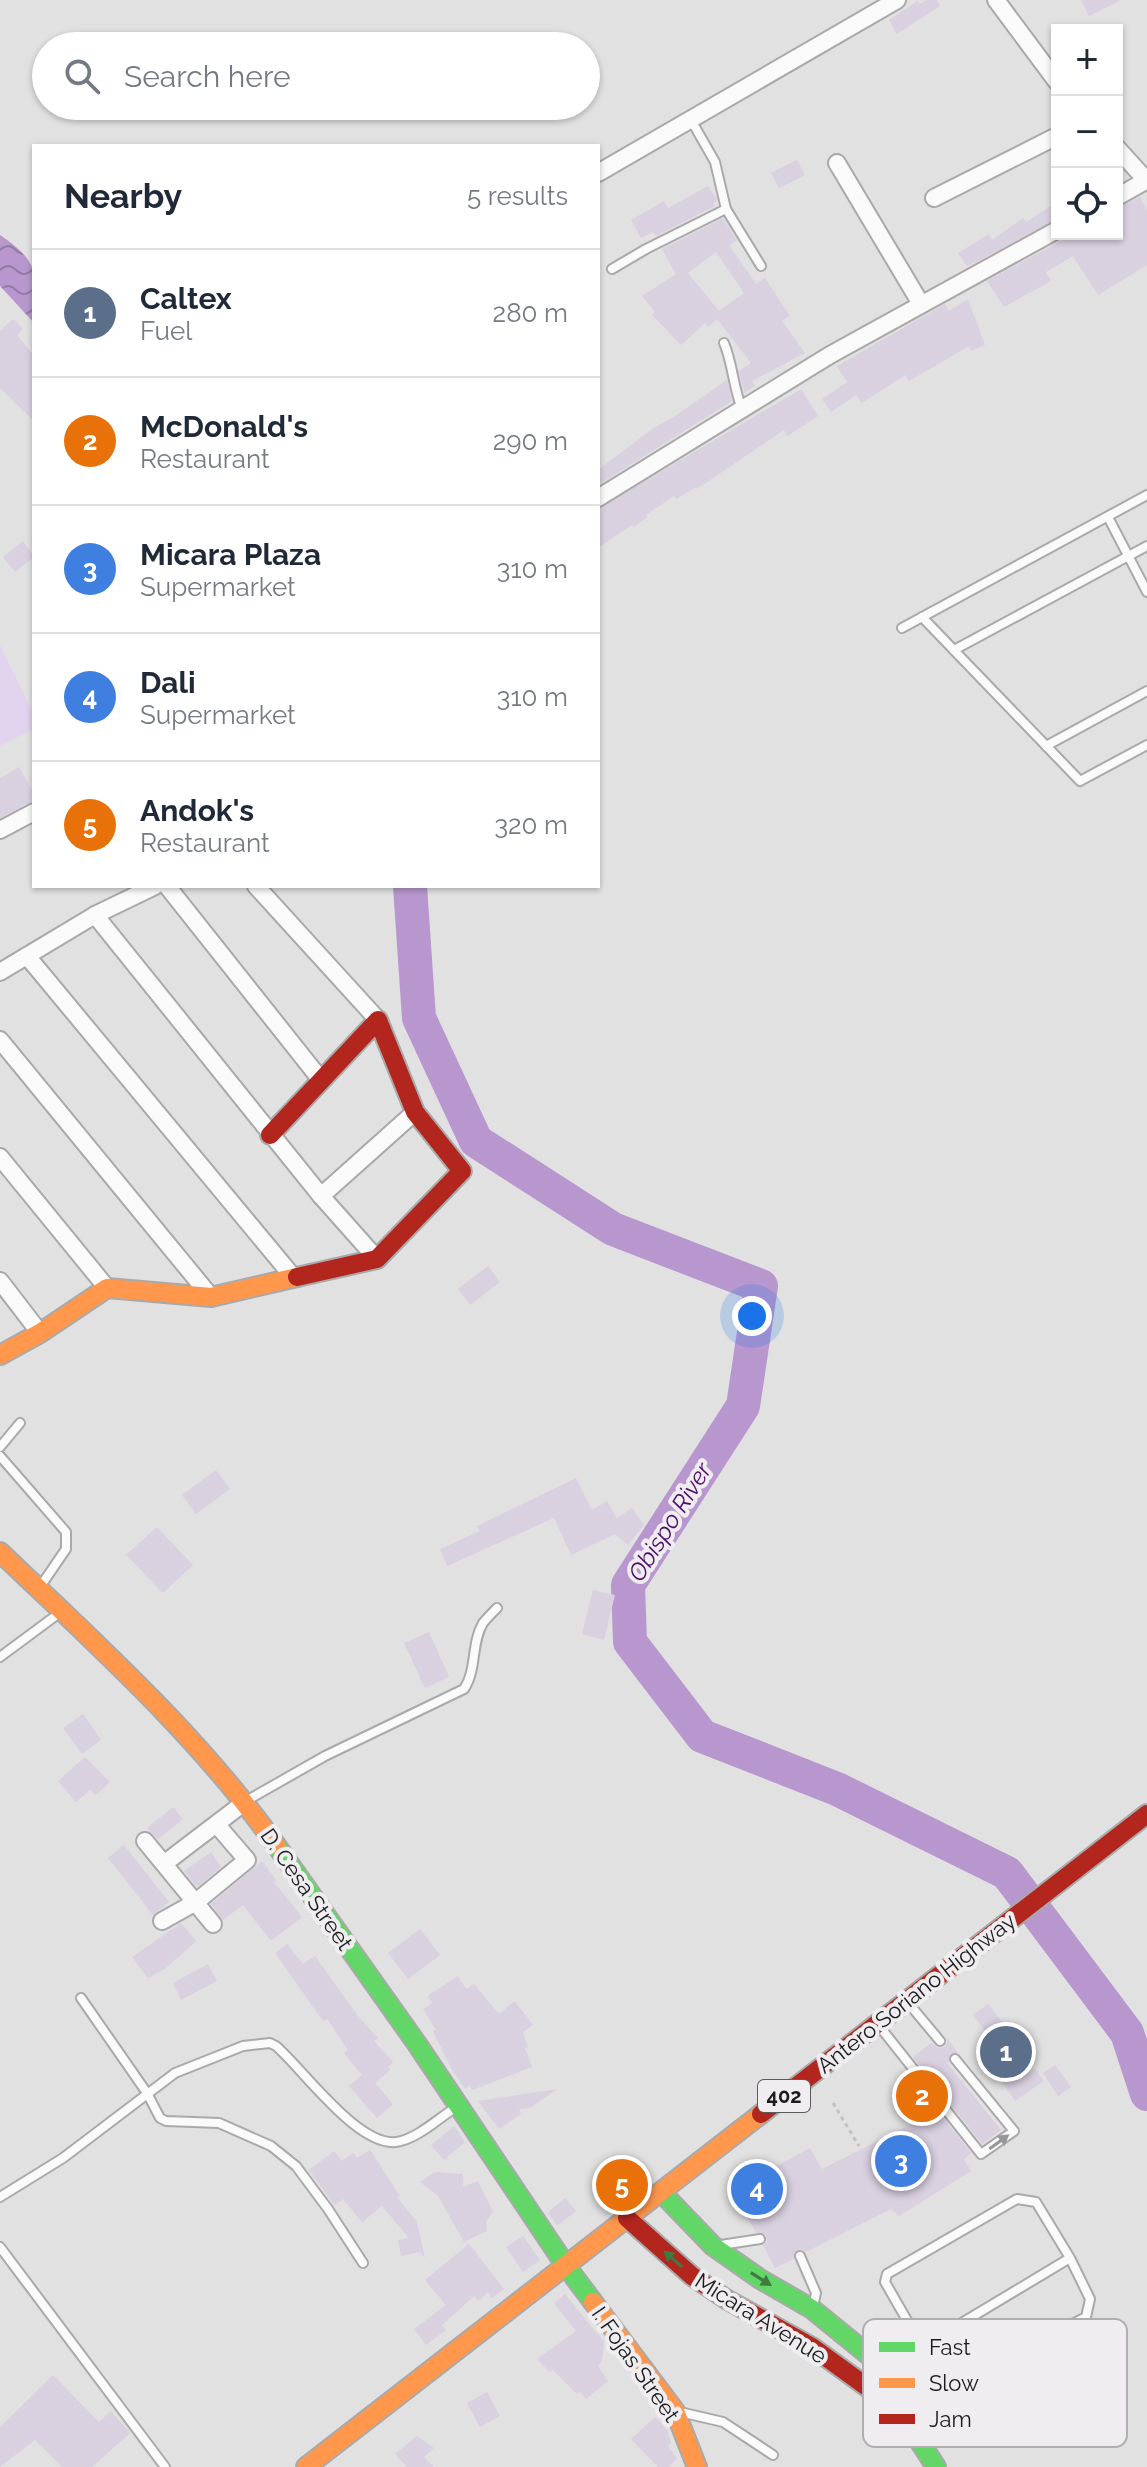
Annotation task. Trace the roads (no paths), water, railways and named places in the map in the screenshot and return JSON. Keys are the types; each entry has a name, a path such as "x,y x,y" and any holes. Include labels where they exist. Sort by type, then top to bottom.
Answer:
{"street":[{"path":"600,172 897,0"},
{"path":"996,0 1051,74"},
{"path":"934,198 1051,139"},
{"path":"1123,155 1147,181 1123,194"},
{"path":"837,163 921,304"},
{"path":"600,497 921,304 1051,233"},
{"path":"0,830 32,813"},
{"path":"0,972 95,915 151,888"},
{"path":"169,888 321,1080"},
{"path":"0,1355 40,1333 107,1288 211,1297 377,1259 462,1171 415,1112 378,1020 258,888"},
{"path":"95,915 270,1135 377,1259"},
{"path":"27,956 294,1278"},
{"path":"270,1135 378,1020"},
{"path":"0,1040 211,1297"},
{"path":"321,1196 415,1112"},
{"path":"0,1157 107,1288"},
{"path":"0,1281 40,1333"},
{"name":"D. Cesa Street","path":"0,1552 161,1707 245,1802 459,2105 566,2266"},
{"path":"165,1863 245,1802"},
{"name":"Antero Soriano Highway","path":"306,2467 1147,1814"},
{"path":"162,1921 196,1902 247,1860 217,1825"},
{"path":"145,1841 213,1924"},
{"name":"Micara Avenue","path":"661,2192 713,2246 760,2279 812,2309 863,2351"},
{"name":"Micara Avenue","path":"627,2218 692,2276 726,2299 812,2347 863,2384"},
{"name":"I. Fojas Street","path":"566,2266 675,2411 697,2467"},
{"name":"Micara Avenue","path":"923,2447 936,2467"}],"lane":[{"path":"691,120 715,162 726,209 761,266"},
{"path":"612,269 726,209"},
{"path":"724,343 734,390 742,409"},
{"path":"902,628 1147,495"},
{"path":"1108,517 1147,592"},
{"path":"954,650 1147,546"},
{"path":"922,617 1080,781 1147,745"},
{"path":"1046,746 1147,691"},
{"path":"0,1447 20,1423"},
{"path":"0,1456 66,1532 66,1549 39,1588"},
{"path":"245,1802 300,1768 464,1689 469,1681 483,1623 497,1608"},
{"path":"0,1657 62,1611"},
{"path":"81,1998 147,2093 160,2118 166,2121 219,2123 271,2146 296,2166 363,2263"},
{"path":"906,2000 940,2041"},
{"path":"877,2023 981,2154 1014,2131 955,2059"},
{"path":"0,2197 63,2158 175,2073 243,2046 270,2043 284,2053 356,2127 374,2140 404,2141 459,2105"},
{"path":"906,2319 885,2282 887,2274 1017,2199 1036,2202 1070,2258 1090,2299 1086,2317 1082,2319"},
{"path":"713,2246 760,2239"},
{"path":"0,2247 165,2467"},
{"path":"800,2256 816,2293 812,2309"},
{"path":"968,2319 1070,2258"},
{"path":"675,2411 723,2422 773,2455"}],"water":[{"path":"0,235 24,255 32,268 32,321 0,286"}],"waterway":[{"name":"Obispo River","path":"410,888 419,1018 476,1141 613,1229 761,1286 743,1406 628,1585 630,1642 702,1736 837,1789 1007,1873 1127,2033 1147,2094"}],"place":[{"name":"Caltex","path":"1006,2052"},
{"name":"McDonald's","path":"922,2096"},
{"name":"Micara Plaza","path":"901,2161"},
{"name":"Andok's","path":"622,2185"},
{"name":"Dali","path":"757,2189"}]}
